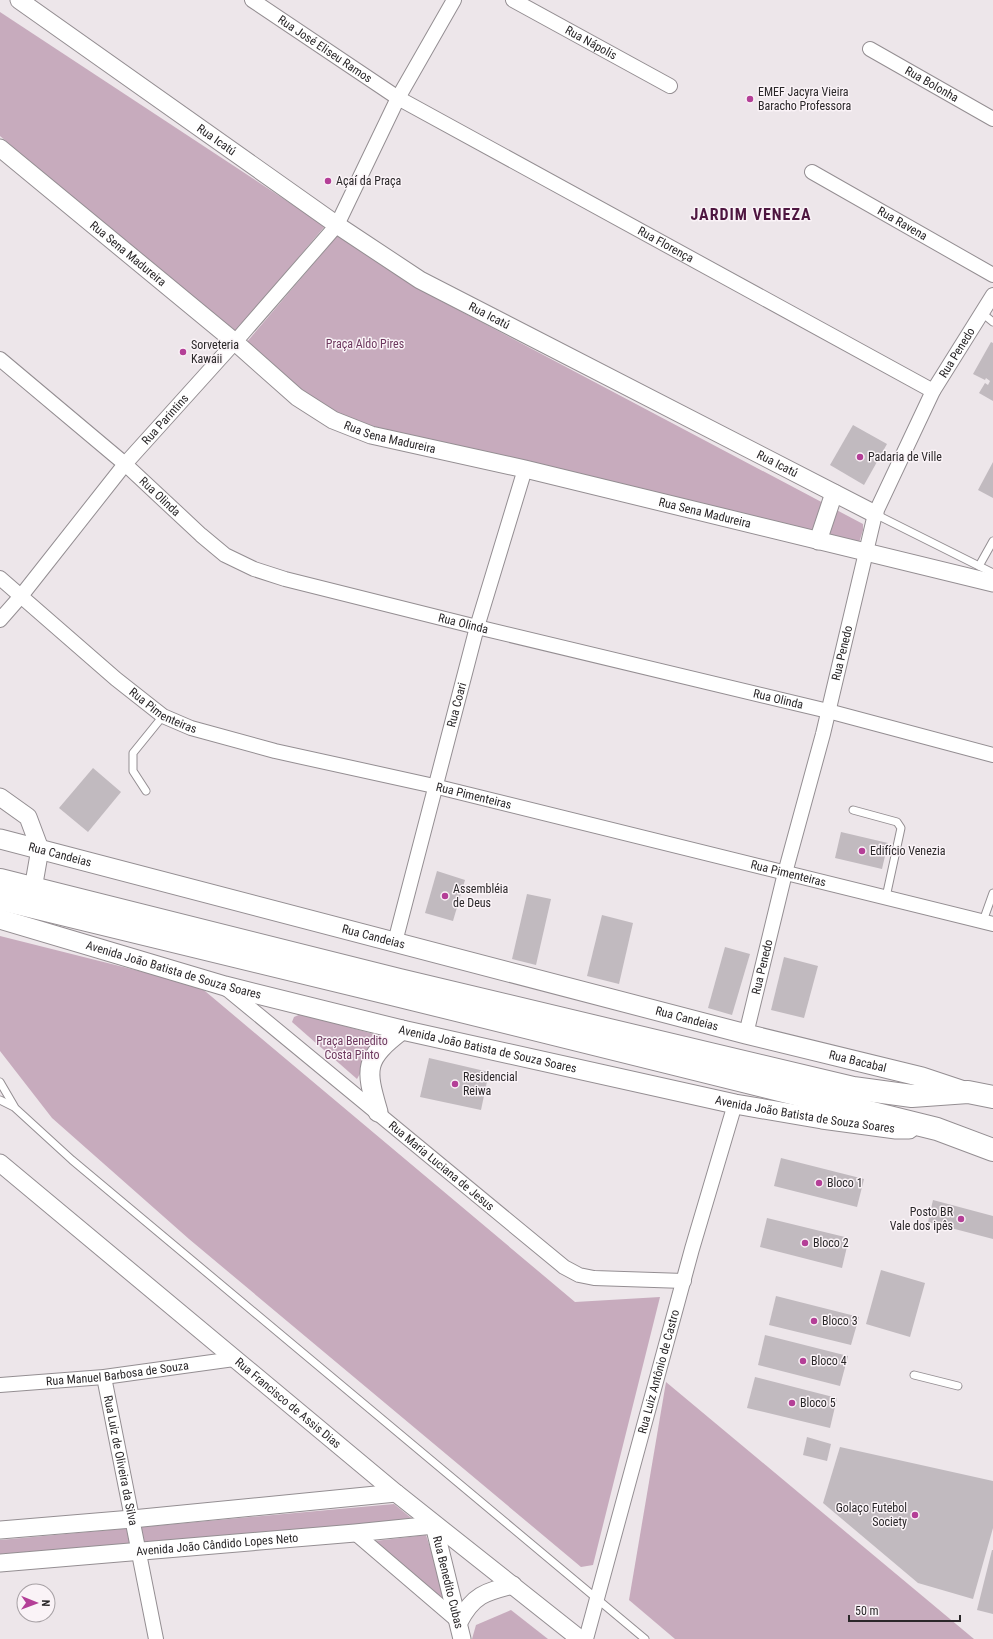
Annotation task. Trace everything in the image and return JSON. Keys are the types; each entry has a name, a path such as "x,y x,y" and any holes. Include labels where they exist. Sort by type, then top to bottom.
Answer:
{"main road":[{"name":"Rua Candeias","path":"0,839 746,1034"},
{"path":"0,880 26,906 407,982 853,1088 912,1096 983,1092"},
{"path":"0,899 396,995 936,1129 993,1150"},
{"name":"Avenida João Batista de Souza Soares","path":"0,919 26,906 225,986 402,1030 735,1104 822,1119 896,1129 936,1129"},
{"path":"378,1112 370,1086 369,1072 376,1054 384,1044 402,1030"},
{"name":"Rua Bacabal","path":"746,1034 983,1092"}],"street":[{"name":"Rua Icatú","path":"19,0 337,225 420,280 875,514"},
{"name":"Rua José Eliseu Ramos","path":"252,0 398,98"},
{"name":"Rua Nápolis","path":"513,0 670,86"},
{"name":"Rua Parintins","path":"0,620 21,596 125,464 235,342 337,225 398,98 453,1"},
{"name":"Rua Bolonha","path":"870,49 993,119"},
{"name":"Rua Florença","path":"398,98 933,391"},
{"name":"Rua Sena Madureira","path":"0,148 235,342 297,397 333,420 370,435 525,470 993,583"},
{"name":"Rua Ravena","path":"812,172 993,275"},
{"name":"Rua Penedo","path":"746,1034 785,873 828,711 866,552 870,529 875,514 933,391 993,295"},
{"name":"Rua Olinda","path":"0,359 125,464 201,535 226,555 254,569 285,579 477,627 828,711 993,755"},
{"name":"Rua Coari","path":"395,942 434,786 477,627 525,470"},
{"path":"818,541 834,493"},
{"name":"Rua Pimenteiras","path":"0,578 116,679 163,716 191,728 275,752 434,786 988,922"},
{"path":"0,797 28,817 40,849 26,906"},
{"name":"Rua Maria Luciana de Jesus","path":"225,986 564,1267 579,1276 684,1280"},
{"name":"Rua Luiz Antônio de Castro","path":"586,1639 684,1280 735,1104"},
{"name":"Rua Francisco de Assis Dias","path":"0,1163 434,1525 513,1585 580,1639"},
{"name":"Rua Manuel Barbosa de Souza","path":"0,1385 104,1377 234,1359"},
{"name":"Rua Luiz de Oliveira da Silva","path":"104,1377 156,1639"},
{"path":"0,1530 132,1519 396,1493"},
{"name":"Avenida João Cândido Lopes Neto","path":"0,1563 434,1525"},
{"name":"Rua Benedito Cubas","path":"434,1525 462,1639"},
{"path":"355,1533 459,1622 473,1601 487,1592 513,1585"}],"lane":[{"path":"982,313 993,322"},
{"name":"Rua Icatú","path":"875,514 993,573"},
{"path":"979,566 993,541"},
{"path":"146,791 133,771 132,753 163,716"},
{"path":"853,810 897,822 901,828 886,897"},
{"path":"988,922 993,893"},
{"path":"0,1082 14,1107"},
{"path":"0,1100 14,1107 72,1160 645,1639"},
{"path":"914,1374 958,1386"}],"green space":[{"path":"0,12 325,226 234,334 0,136"},
{"name":"Praça Aldo Pires","path":"338,235 415,287 863,524 863,530 858,546 372,426 334,415 301,392 246,343"},
{"path":"0,936 199,986 575,1302 660,1297 593,1565 581,1567 189,1239 52,1118 0,1051"},
{"name":"Praça Benedito Costa Pinto","path":"301,1014 381,1036 357,1079 292,1022 294,1017"},
{"path":"666,1382 974,1639 675,1639 629,1600"},
{"path":"394,1504 415,1521 0,1554 0,1540"},
{"path":"426,1535 451,1612 375,1541"},
{"path":"511,1610 548,1639 472,1639 476,1625"}],"building":[{"path":"991,342 993,343 993,401 979,393 985,383 988,385 990,381 986,378 985,380 973,374"},
{"path":"853,425 887,444 864,485 830,465"},
{"path":"993,462 993,498 978,490"},
{"path":"93,768 121,792 88,832 59,808"},
{"name":"Edifício Venezia","path":"841,832 888,843 882,869 835,858"},
{"name":"Assembléia de Deus","path":"437,871 465,880 453,921 425,913"},
{"path":"527,894 551,899 536,965 512,959"},
{"path":"602,915 633,923 619,984 587,976"},
{"path":"725,947 750,954 732,1015 708,1008"},
{"path":"784,957 818,966 804,1018 771,1010"},
{"name":"Residencial Reiwa","path":"429,1058 489,1072 481,1110 420,1097"},
{"name":"Bloco 1","path":"781,1158 864,1179 857,1207 774,1186"},
{"name":"Posto BR Vale dos ipês","path":"933,1200 993,1216 993,1239 928,1222"},
{"name":"Bloco 2","path":"767,1218 849,1238 842,1268 760,1247"},
{"path":"881,1270 925,1283 910,1337 866,1324"},
{"name":"Bloco 3","path":"776,1296 859,1317 851,1345 769,1325"},
{"name":"Bloco 4","path":"765,1335 848,1356 840,1386 758,1365"},
{"name":"Bloco 5","path":"755,1377 837,1398 830,1428 747,1408"},
{"path":"807,1437 831,1444 827,1461 803,1455"},
{"name":"Golaço Futebol Society","path":"840,1447 993,1481 993,1528 973,1599 918,1583 823,1503"},
{"path":"993,1550 993,1614 977,1610"}],"place":[{"name":"EMEF Jacyra Vieira Baracho Professora","path":"750,99"},
{"name":"Açaí da Praça","path":"328,181"},
{"name":"Sorveteria Kawaii","path":"183,352"},
{"name":"Padaria de Ville","path":"860,457"},
{"name":"Edifício Venezia","path":"862,851"},
{"name":"Assembléia de Deus","path":"445,896"},
{"name":"Residencial Reiwa","path":"455,1084"},
{"name":"Bloco 1","path":"819,1183"},
{"name":"Posto BR Vale dos ipês","path":"961,1219"},
{"name":"Bloco 2","path":"805,1243"},
{"name":"Bloco 3","path":"814,1321"},
{"name":"Bloco 4","path":"803,1361"},
{"name":"Bloco 5","path":"792,1403"},
{"name":"Golaço Futebol Society","path":"915,1515"}],"district":[{"name":"JARDIM VENEZA","path":"751,214"}]}
